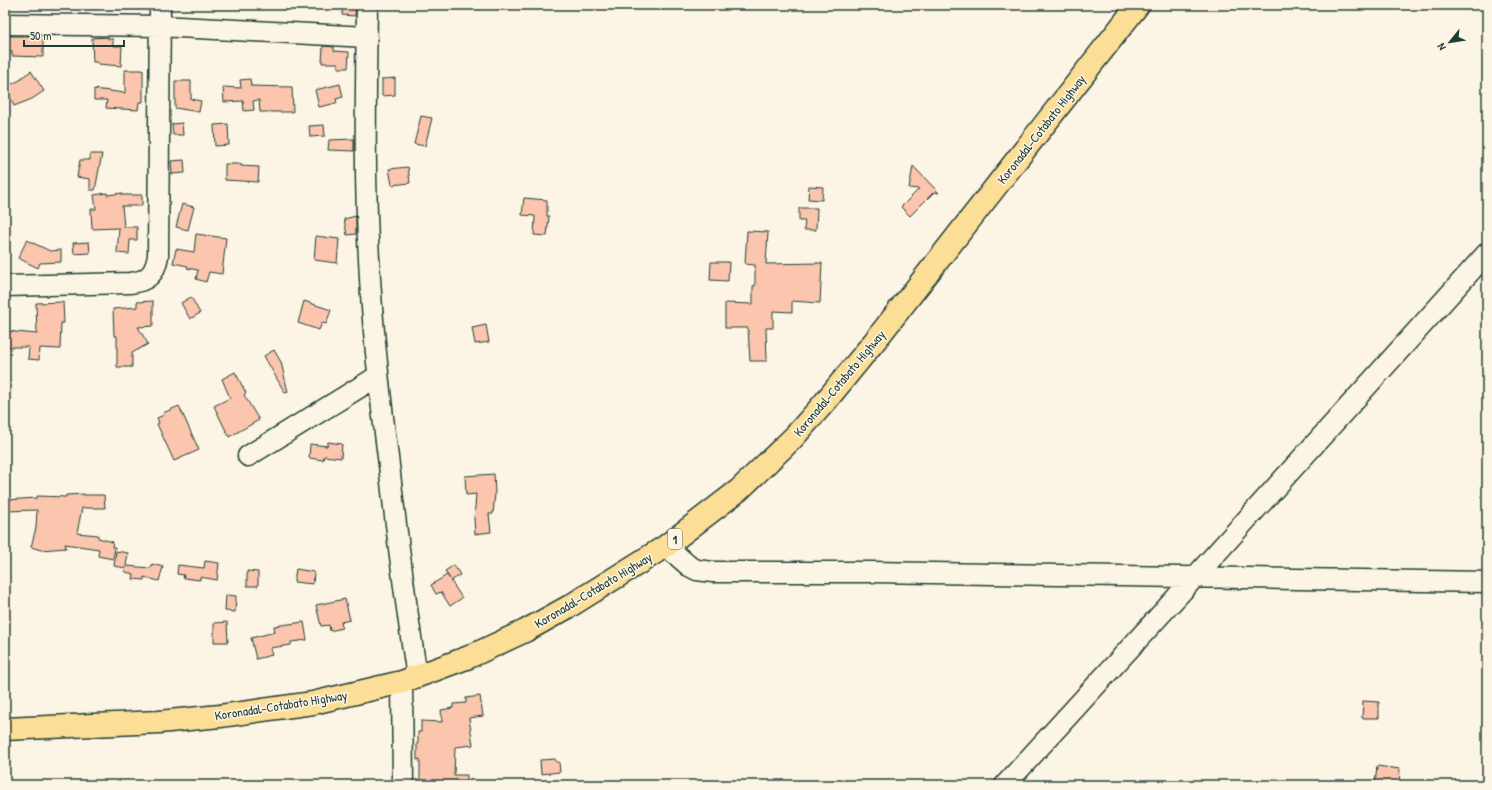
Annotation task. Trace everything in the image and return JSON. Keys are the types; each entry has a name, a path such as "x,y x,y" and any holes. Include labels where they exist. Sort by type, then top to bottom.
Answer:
{"highway":[{"name":"Koronadal-Cotabato Highway","path":"5,729 159,722 220,716 313,703 410,679 469,657 525,631 570,606 666,546 739,490 794,437 815,414 878,337 1138,5"}],"street":[{"path":"5,286 130,283 147,279 153,273 158,256 160,5"},
{"path":"367,5 366,175 368,258 378,376 404,591 410,679 403,785"},
{"path":"5,24 160,26 367,37"},
{"path":"1005,785 1487,253"},
{"path":"248,456 378,376"},
{"path":"666,546 689,566 697,570 713,572 871,572 1487,582"}],"building":[{"path":"343,5 356,5 355,16 342,15"},
{"path":"5,36 43,36 43,57 12,56 12,52 5,52"},
{"path":"108,37 108,39 113,39 113,46 122,46 121,66 98,64 98,62 93,62 92,38"},
{"path":"323,46 334,47 334,51 349,52 348,68 338,68 338,63 322,63"},
{"path":"125,70 143,70 143,102 139,102 138,110 106,108 107,100 94,100 94,89 125,93"},
{"path":"31,71 44,91 32,99 14,106 6,87 22,79 21,78"},
{"path":"395,78 395,95 382,96 382,79"},
{"path":"250,79 251,86 292,87 293,112 260,112 259,100 253,101 254,110 244,111 243,101 224,102 223,87 241,88 240,80"},
{"path":"175,81 191,81 191,99 201,101 199,112 175,108"},
{"path":"340,84 343,97 336,99 337,103 319,107 315,90"},
{"path":"421,116 432,118 425,146 414,144"},
{"path":"182,123 183,135 173,135 172,124"},
{"path":"228,124 229,145 215,146 214,125"},
{"path":"324,125 325,136 310,137 309,126"},
{"path":"354,139 354,151 328,150 329,140"},
{"path":"90,154 102,154 95,190 90,190 90,179 77,177 80,160 90,160"},
{"path":"184,160 185,173 172,174 171,161"},
{"path":"225,164 241,164 241,166 259,167 258,182 225,180"},
{"path":"913,166 939,193 934,192 910,216 901,207 919,189 909,188"},
{"path":"408,167 410,183 392,185 389,169"},
{"path":"809,186 823,187 822,200 808,199"},
{"path":"107,193 107,195 122,193 122,195 142,195 142,206 122,206 124,227 137,227 137,240 130,240 129,254 117,253 119,228 92,229 91,209 96,209 94,195"},
{"path":"524,198 547,200 547,216 549,216 547,236 534,235 535,216 522,215"},
{"path":"182,204 194,207 188,230 176,227"},
{"path":"799,208 817,208 816,230 804,230 805,221 799,221"},
{"path":"356,216 356,234 347,235 344,219"},
{"path":"747,231 768,232 766,264 822,263 820,303 792,301 792,312 773,311 773,328 766,328 767,361 750,361 748,328 725,328 725,303 753,304 755,265 745,264"},
{"path":"196,234 226,238 222,274 209,272 206,282 196,279 198,270 173,263 176,249 194,252"},
{"path":"316,236 339,239 337,263 314,260"},
{"path":"27,240 50,251 61,250 61,262 40,263 38,268 18,258"},
{"path":"89,242 90,253 74,254 73,243"},
{"path":"711,262 729,262 728,281 710,280"},
{"path":"191,297 200,313 190,319 181,303"},
{"path":"153,301 153,326 138,327 148,344 132,353 132,367 117,367 117,336 114,336 113,309 137,307 137,302"},
{"path":"304,301 331,310 326,324 322,323 319,330 298,323"},
{"path":"63,302 64,323 61,323 60,349 40,348 39,360 28,359 29,347 5,347 6,331 37,334 36,303"},
{"path":"486,325 489,342 475,344 472,328"},
{"path":"274,350 281,362 288,392 285,393 264,356"},
{"path":"235,372 246,393 244,395 259,420 229,437 214,406 230,398 222,379"},
{"path":"179,406 199,450 174,461 157,424 159,423 157,418 164,415 163,413"},
{"path":"328,442 342,444 341,458 324,456 323,460 309,458 310,444 327,446"},
{"path":"494,474 495,494 493,514 489,514 491,532 475,534 474,519 476,494 466,495 465,476"},
{"path":"66,495 104,495 105,508 82,508 77,533 98,535 98,538 113,542 112,547 115,547 113,559 98,556 99,549 65,544 66,548 41,550 31,547 36,528 37,510 5,511 5,500 37,498 37,496 66,497"},
{"path":"116,551 128,553 126,566 151,568 152,564 163,567 159,581 144,577 144,580 133,579 134,574 125,572 126,568 114,566"},
{"path":"205,561 219,563 217,580 200,577 200,580 183,578 184,575 177,574 178,565 204,568"},
{"path":"454,565 460,575 451,581 462,598 450,606 441,592 436,594 431,585 447,575 450,579 445,571"},
{"path":"296,569 314,572 313,584 294,582"},
{"path":"247,571 258,572 258,586 247,586"},
{"path":"226,595 236,596 235,612 225,611"},
{"path":"345,599 350,620 341,622 342,628 330,631 329,625 321,626 316,605"},
{"path":"227,622 228,642 214,642 214,623"},
{"path":"304,622 307,640 291,642 291,645 270,648 272,655 256,659 251,638 275,632 274,626"},
{"path":"480,696 483,716 469,718 473,745 455,747 454,775 467,775 467,785 420,785 420,759 417,760 417,743 418,732 421,732 421,721 442,722 441,710 453,708 453,704 466,703 466,698"},
{"path":"1363,701 1379,702 1379,718 1362,718"},
{"path":"555,759 556,762 559,762 560,772 541,774 540,760"},
{"path":"1377,766 1400,769 1399,785 1375,785"}]}
